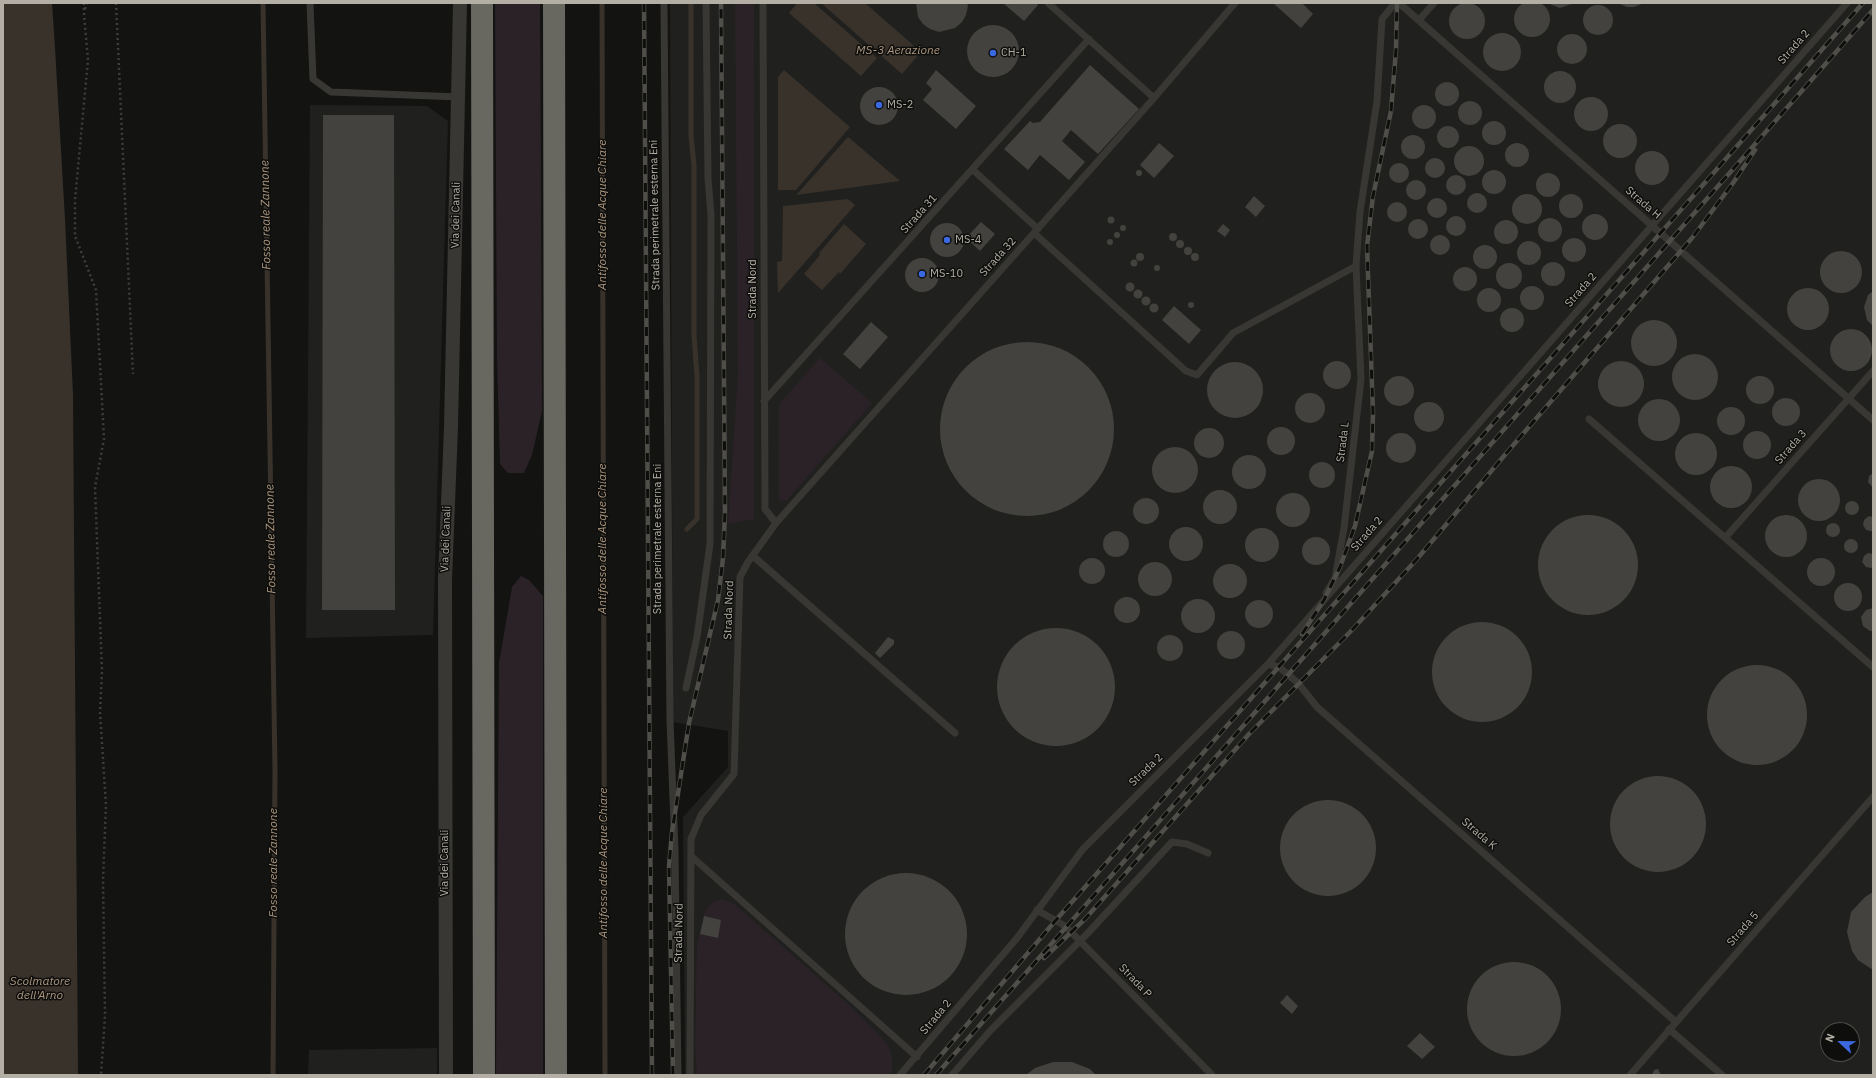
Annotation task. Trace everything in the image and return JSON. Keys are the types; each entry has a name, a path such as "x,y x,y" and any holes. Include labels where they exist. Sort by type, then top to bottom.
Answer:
{"highway":[{"path":"482,3 484,1075"},
{"path":"554,3 556,1075"}],"street":[{"name":"Via dei Canali","path":"446,1075 445,580 459,97 460,3"}],"lane":[{"path":"310,3 313,79 331,92 459,97"},
{"name":"Strada perimetrale esterna Eni","path":"664,3 670,720 675,851 678,1075"},
{"path":"686,688 697,637 710,544 711,215 708,178 706,3"},
{"name":"Strada Nord","path":"690,1075 691,839 701,814 734,774 740,577 776,523 765,509 763,3"},
{"path":"1048,3 1154,98"},
{"name":"Strada 32","path":"776,523 1154,98 1235,3"},
{"name":"Strada L","path":"1313,613 1335,578 1344,528 1361,379 1356,266 1360,212 1377,101 1382,19 1395,3"},
{"name":"Strada H","path":"1399,3 1873,420"},
{"path":"1419,20 1434,3"},
{"name":"Strada 2","path":"900,1075 917,1057 1017,938 1084,849 1268,664 1847,3"},
{"name":"Strada 31","path":"764,401 973,170 1088,39"},
{"path":"973,170 1186,371 1197,375 1232,333 1356,266"},
{"name":"Strada 3","path":"1725,538 1873,371"},
{"path":"1589,419 1873,667"},
{"path":"753,556 956,732"},
{"name":"Strada K","path":"1268,664 1279,667 1298,683 1318,707 1676,1022"},
{"name":"Strada 5","path":"1630,1075 1873,798"},
{"path":"952,1075 990,1031 1080,941 1172,842 1187,844 1208,853"},
{"path":"691,856 917,1057"},
{"name":"Strada P","path":"1037,910 1065,926 1212,1075"},
{"path":"1669,1029 1722,1075"}],"path":[{"path":"85,3 84,15 88,60 75,200 74,236 96,290 104,439 95,487 102,672 100,712 106,805 103,880 105,1016 101,1075"},
{"path":"116,3 132,374"}],"shaded area":[{"path":"495,3 540,3 542,411 532,455 524,473 508,473 500,464 497,357"},
{"path":"670,3 1873,3 1873,1075 685,1075 683,817 728,767 728,731 673,722"},
{"path":"735,3 754,3 754,519 728,524 738,375"},
{"path":"310,105 427,106 448,121 433,635 306,638"},
{"path":"820,358 872,403 787,500 781,501 779,499 780,403"},
{"path":"521,576 529,580 543,596 543,1075 496,1075 499,663 512,587"},
{"path":"723,899 734,904 847,1003 881,1037 889,1047 892,1057 892,1071 889,1075 697,1075 695,1047 697,944 705,911 713,902"},
{"path":"437,1048 437,1075 308,1075 309,1050"}],"water":[{"name":"Scolmatore dell'Arno","path":"3,3 52,3 65,219 73,395 78,1075 3,1075"},
{"path":"797,3 814,3 877,58 861,76 789,13"},
{"name":"MS-3 Aerazione","path":"821,3 865,3 921,52 902,74"},
{"path":"784,70 850,127 796,190 778,190 778,77"},
{"path":"848,137 900,181 796,195 799,192"},
{"path":"848,199 855,205 778,293 777,262 782,261 783,206"},
{"path":"844,224 866,244 840,274 839,272 822,290 804,274 820,255 819,253"}],"building":[{"path":"1536,1 1545,6 1549,12 1549,26 1545,32 1536,37 1528,37 1519,32 1515,26 1514,15 1519,6 1525,2"},
{"path":"916,3 967,3 968,6 966,15 962,22 955,28 939,32 930,29 923,24 918,17"},
{"path":"1003,3 1036,3 1038,5 1024,21"},
{"path":"1273,3 1302,3 1313,14 1301,28"},
{"path":"1467,3 1480,8 1485,21 1480,34 1467,39 1454,34 1449,21 1454,8"},
{"path":"1547,3 1574,3 1560,8"},
{"path":"1618,3 1644,3 1634,7 1627,7"},
{"path":"1598,5 1609,9 1613,20 1609,31 1598,35 1587,31 1583,20 1587,9"},
{"name":"CH-1","path":"993,25 1007,29 1015,37 1019,51 1015,65 1007,73 993,77 979,73 971,65 967,51 971,37 979,29"},
{"path":"1498,33 1506,33 1516,38 1520,45 1520,59 1516,66 1506,71 1498,71 1488,66 1486,63 1483,56 1483,48 1488,38 1491,36"},
{"path":"1572,34 1583,38 1587,49 1583,60 1572,64 1561,60 1557,49 1561,38"},
{"path":"1090,65 1139,109 1098,154 1071,130 1062,141 1085,162 1069,180 1040,155 1028,170 1004,149 1030,121 1033,123 1040,122"},
{"path":"936,70 976,106 956,129 923,100 932,89 926,83"},
{"path":"1557,71 1563,71 1572,75 1576,87 1572,99 1563,103 1557,103 1548,99 1544,90 1544,84 1548,75"},
{"path":"1447,82 1456,85 1459,94 1456,103 1447,106 1438,103 1435,94 1438,85"},
{"name":"MS-2","path":"879,87 892,93 898,106 892,119 879,125 866,119 860,106 866,93"},
{"path":"1588,97 1594,97 1598,98 1605,104 1608,114 1607,121 1601,128 1594,131 1588,131 1584,130 1577,124 1574,117 1574,111 1575,107 1581,100"},
{"path":"1470,101 1475,102 1481,108 1481,118 1475,124 1470,125 1465,124 1459,118 1458,113 1459,108 1465,102"},
{"path":"1424,105 1433,108 1436,117 1433,126 1424,129 1415,126 1412,117 1415,108"},
{"path":"323,115 394,115 395,610 322,610"},
{"path":"1494,121 1503,124 1506,133 1503,142 1494,145 1485,142 1482,133 1485,124"},
{"path":"1617,124 1623,124 1627,125 1634,131 1637,141 1636,148 1630,155 1623,158 1617,158 1613,157 1606,151 1603,144 1603,138 1604,134 1610,127"},
{"path":"1444,126 1452,126 1459,133 1459,141 1452,148 1444,148 1437,141 1437,133"},
{"path":"1408,135 1418,135 1425,142 1425,152 1418,159 1408,159 1401,152 1401,142"},
{"path":"1159,143 1174,156 1154,178 1140,165"},
{"path":"1517,143 1526,146 1529,155 1526,164 1517,167 1508,164 1505,155 1508,146"},
{"path":"1469,146 1475,147 1483,155 1483,167 1475,175 1469,176 1463,175 1455,167 1454,161 1455,155 1463,147"},
{"path":"1652,151 1658,152 1664,156 1668,162 1668,174 1664,180 1658,184 1652,185 1646,184 1640,180 1636,174 1635,168 1636,162 1640,156 1646,152"},
{"path":"1435,158 1442,161 1445,168 1442,175 1435,178 1428,175 1425,168 1428,161"},
{"path":"1399,163 1406,166 1409,173 1406,180 1399,183 1392,180 1389,173 1392,166"},
{"path":"1139,170 1142,173 1139,176 1136,173"},
{"path":"1494,170 1503,173 1506,182 1503,191 1494,194 1485,191 1482,182 1485,173"},
{"path":"1548,173 1557,176 1560,185 1557,194 1548,197 1539,194 1536,185 1539,176"},
{"path":"1452,175 1460,175 1466,181 1466,189 1460,195 1452,195 1446,189 1446,181"},
{"path":"1412,180 1420,180 1426,186 1426,194 1420,200 1412,200 1406,194 1406,186"},
{"path":"1477,193 1484,196 1487,203 1484,210 1477,213 1470,210 1467,203 1470,196"},
{"path":"1527,194 1538,198 1542,209 1538,220 1527,224 1516,220 1512,209 1516,198"},
{"path":"1571,194 1580,197 1583,206 1580,215 1571,218 1562,215 1559,206 1562,197"},
{"path":"1254,196 1265,206 1256,217 1245,207"},
{"path":"1433,198 1441,198 1447,204 1447,212 1441,218 1433,218 1427,212 1427,204"},
{"path":"1393,202 1401,202 1407,208 1407,216 1401,222 1393,222 1387,216 1387,208"},
{"path":"1595,214 1604,218 1608,227 1604,236 1595,240 1586,236 1582,227 1586,218"},
{"path":"1456,216 1463,219 1466,226 1463,233 1456,236 1449,233 1446,226 1449,219"},
{"path":"1111,217 1114,220 1111,223 1108,220"},
{"path":"1550,218 1559,221 1562,230 1559,239 1550,242 1541,239 1538,230 1541,221"},
{"path":"1414,219 1422,219 1428,225 1428,233 1422,239 1414,239 1408,233 1408,225"},
{"path":"1506,220 1515,223 1518,232 1515,241 1506,244 1497,241 1494,232 1497,223"},
{"path":"981,222 995,234 980,251 966,238"},
{"name":"MS-4","path":"944,223 950,223 954,224 961,230 964,240 963,247 957,254 950,257 944,257 940,256 933,250 930,243 930,237 931,233 937,226"},
{"path":"1223,224 1230,230 1225,237 1217,231"},
{"path":"1123,225 1126,228 1123,231 1120,228"},
{"path":"1117,232 1120,235 1117,238 1114,235"},
{"path":"1171,233 1175,233 1177,237 1175,241 1171,241 1169,239 1169,235"},
{"path":"1440,235 1447,238 1450,245 1447,252 1440,255 1433,252 1430,245 1433,238"},
{"path":"1569,238 1579,238 1586,245 1586,255 1579,262 1569,262 1562,255 1562,245"},
{"path":"1110,239 1113,242 1110,245 1107,242"},
{"path":"1178,240 1182,240 1184,244 1182,248 1178,248 1176,246 1176,242"},
{"path":"1529,241 1538,244 1541,253 1538,262 1529,265 1520,262 1517,253 1520,244"},
{"path":"1485,245 1494,248 1497,257 1494,266 1485,269 1476,266 1473,257 1476,248"},
{"path":"1186,247 1190,247 1192,251 1190,255 1186,255 1184,253 1184,249"},
{"path":"1837,251 1845,251 1856,257 1862,268 1862,276 1856,287 1845,293 1837,293 1826,287 1820,276 1820,268 1826,257"},
{"path":"1140,253 1143,254 1143,260 1140,261 1137,260 1136,257 1137,254"},
{"path":"1193,253 1197,253 1199,257 1197,261 1193,261 1191,259 1191,255"},
{"name":"MS-10","path":"919,258 925,258 929,259 936,265 939,275 938,282 932,289 925,292 919,292 915,291 908,285 905,278 905,272 906,268 912,261"},
{"path":"1134,260 1137,263 1134,266 1131,263"},
{"path":"1553,262 1562,265 1565,274 1562,283 1553,286 1544,283 1541,274 1544,265"},
{"path":"1509,263 1518,267 1522,276 1518,285 1509,289 1500,285 1496,276 1500,267"},
{"path":"1157,265 1160,268 1157,271 1154,268"},
{"path":"1465,267 1474,270 1477,279 1474,288 1465,291 1456,288 1453,279 1456,270"},
{"path":"1128,283 1132,283 1134,287 1132,291 1128,291 1126,289 1126,285"},
{"path":"1532,286 1541,289 1544,298 1541,307 1532,310 1523,307 1520,298 1523,289"},
{"path":"1489,288 1498,291 1501,300 1498,309 1489,312 1480,309 1477,300 1480,291"},
{"path":"1804,288 1812,288 1820,291 1826,297 1829,309 1826,321 1820,327 1812,330 1804,330 1796,327 1790,321 1787,313 1787,305 1790,297 1796,291"},
{"path":"1136,290 1140,290 1142,294 1140,298 1136,298 1134,296 1134,292"},
{"path":"1873,291 1873,326 1867,320 1864,307 1868,295"},
{"path":"1144,297 1148,297 1150,301 1148,305 1144,305 1142,303 1142,299"},
{"path":"1191,302 1194,305 1191,308 1188,305"},
{"path":"1152,304 1156,304 1158,308 1156,312 1152,312 1150,310 1150,306"},
{"path":"1174,306 1201,330 1189,344 1162,320"},
{"path":"1512,308 1517,309 1523,315 1523,325 1517,331 1512,332 1507,331 1501,325 1500,320 1501,315 1507,309"},
{"path":"1654,320 1667,324 1673,330 1677,343 1673,356 1667,362 1654,366 1641,362 1635,356 1631,343 1635,330 1641,324"},
{"path":"871,322 888,337 860,369 843,354"},
{"path":"1847,329 1855,329 1863,332 1869,338 1872,350 1869,362 1863,368 1855,371 1847,371 1839,368 1833,362 1830,354 1830,346 1833,338 1839,332"},
{"path":"1036,342 1060,348 1075,356 1089,367 1100,381 1108,396 1113,412 1113,446 1108,462 1100,477 1089,491 1075,502 1060,510 1044,515 1018,516 994,510 979,502 965,491 954,477 946,462 941,446 940,420 946,396 954,381 965,367 979,356 994,348 1010,343"},
{"path":"1695,354 1708,358 1714,364 1718,377 1714,390 1708,396 1695,400 1682,396 1676,390 1672,377 1676,364 1682,358"},
{"path":"1337,361 1347,365 1351,375 1347,385 1337,389 1327,385 1323,375 1327,365"},
{"path":"1621,361 1634,365 1640,371 1644,384 1640,397 1634,403 1621,407 1608,403 1602,397 1598,384 1602,371 1608,365"},
{"path":"1235,362 1246,364 1255,370 1261,379 1263,390 1261,401 1255,410 1246,416 1235,418 1224,416 1215,410 1209,401 1207,390 1209,379 1215,370 1224,364"},
{"path":"1399,376 1410,380 1414,391 1410,402 1399,406 1388,402 1384,391 1388,380"},
{"path":"1760,376 1770,380 1774,390 1770,400 1760,404 1750,400 1746,390 1750,380"},
{"path":"1310,393 1320,398 1325,408 1320,418 1310,423 1300,418 1295,408 1300,398"},
{"path":"1786,398 1796,402 1800,412 1796,422 1786,426 1776,422 1772,412 1776,402"},
{"path":"1655,399 1663,399 1674,405 1680,416 1680,424 1674,435 1663,441 1655,441 1644,435 1638,424 1638,416 1644,405"},
{"path":"1429,402 1440,406 1444,417 1440,428 1429,432 1418,428 1414,417 1418,406"},
{"path":"1731,407 1741,411 1745,421 1741,431 1731,435 1721,431 1717,421 1721,411"},
{"path":"1281,427 1287,428 1291,431 1294,435 1294,447 1291,451 1287,454 1281,455 1275,454 1271,451 1268,447 1267,441 1268,435 1271,431 1275,428"},
{"path":"1209,428 1219,433 1224,443 1219,453 1209,458 1199,453 1194,443 1199,433"},
{"path":"1757,431 1767,435 1771,445 1767,455 1757,459 1747,455 1743,445 1747,435"},
{"path":"1401,433 1412,437 1416,448 1412,459 1401,463 1390,459 1386,448 1390,437"},
{"path":"1692,433 1700,433 1711,439 1717,450 1717,458 1711,469 1700,475 1692,475 1681,469 1675,458 1675,450 1681,439"},
{"path":"1175,447 1188,451 1194,457 1198,470 1194,483 1188,489 1175,493 1162,489 1156,483 1152,470 1156,457 1162,451"},
{"path":"1252,455 1259,457 1264,462 1266,472 1264,482 1259,487 1246,489 1239,487 1234,482 1232,469 1234,462 1239,457"},
{"path":"1322,462 1331,466 1335,475 1331,484 1322,488 1313,484 1309,475 1313,466"},
{"path":"1727,466 1735,466 1746,472 1752,483 1752,491 1746,502 1735,508 1727,508 1716,502 1710,491 1710,483 1716,472"},
{"path":"1873,473 1873,488 1868,482 1869,476"},
{"path":"1815,479 1823,479 1834,485 1840,496 1840,504 1834,515 1823,521 1815,521 1804,515 1798,504 1798,496 1804,485"},
{"path":"1223,490 1230,492 1235,497 1237,507 1235,517 1230,522 1217,524 1210,522 1205,517 1203,504 1205,497 1210,492"},
{"path":"1296,493 1303,495 1308,500 1310,510 1308,520 1303,525 1290,527 1283,525 1278,520 1276,507 1278,500 1283,495"},
{"path":"1146,498 1155,502 1159,511 1155,520 1146,524 1137,520 1133,511 1137,502"},
{"path":"1849,501 1855,501 1859,505 1859,511 1855,515 1849,515 1845,511 1845,505"},
{"path":"1588,515 1607,518 1624,529 1635,546 1638,565 1635,584 1624,601 1607,612 1588,615 1569,612 1552,601 1541,584 1538,565 1541,546 1552,529 1569,518"},
{"path":"1782,515 1790,515 1801,521 1807,532 1807,540 1801,551 1790,557 1782,557 1771,551 1765,540 1765,532 1771,521"},
{"path":"1869,516 1873,517 1873,531 1866,530 1863,525 1864,520"},
{"path":"1830,523 1836,523 1840,527 1840,533 1836,537 1830,537 1826,533 1826,527"},
{"path":"1189,527 1196,529 1201,534 1203,544 1201,554 1196,559 1183,561 1176,559 1171,554 1169,541 1171,534 1176,529"},
{"path":"1265,528 1272,530 1277,535 1279,545 1277,555 1272,560 1259,562 1252,560 1247,555 1245,542 1247,535 1252,530"},
{"path":"1116,531 1125,535 1129,544 1125,553 1116,557 1107,553 1103,544 1107,535"},
{"path":"1316,537 1326,541 1330,551 1326,561 1316,565 1306,561 1302,551 1306,541"},
{"path":"1848,539 1854,539 1858,543 1858,549 1854,553 1848,553 1844,549 1844,543"},
{"path":"1868,553 1873,554 1873,567 1871,568 1866,567 1862,562 1864,556"},
{"path":"1092,558 1101,562 1105,571 1101,580 1092,584 1083,580 1079,571 1083,562"},
{"path":"1821,558 1831,562 1835,572 1831,582 1821,586 1811,582 1807,572 1811,562"},
{"path":"1158,562 1165,564 1170,569 1172,579 1170,589 1165,594 1152,596 1145,594 1140,589 1138,576 1140,569 1145,564"},
{"path":"1233,564 1240,566 1245,571 1247,581 1245,591 1240,596 1227,598 1220,596 1215,591 1213,578 1215,571 1220,566"},
{"path":"1848,583 1858,587 1862,597 1858,607 1848,611 1838,607 1834,597 1838,587"},
{"path":"1127,597 1136,601 1140,610 1136,619 1127,623 1118,619 1114,610 1118,601"},
{"path":"1201,599 1208,601 1213,606 1215,616 1213,626 1208,631 1195,633 1188,631 1183,626 1181,613 1183,606 1188,601"},
{"path":"1259,600 1269,604 1273,614 1269,624 1259,628 1249,624 1245,614 1249,604"},
{"path":"1873,608 1873,631 1870,631 1863,626 1861,617 1866,610"},
{"path":"1482,622 1492,623 1510,630 1524,644 1531,662 1531,682 1524,700 1510,714 1492,721 1482,722 1472,721 1454,714 1440,700 1433,682 1432,672 1433,662 1440,644 1454,630 1472,623"},
{"path":"1056,628 1079,632 1098,645 1111,664 1115,687 1111,710 1098,729 1079,742 1056,746 1033,742 1014,729 1001,710 997,687 1001,664 1014,645 1033,632"},
{"path":"1231,631 1241,635 1245,645 1241,655 1231,659 1221,655 1217,645 1221,635"},
{"path":"1170,635 1179,639 1183,648 1179,657 1170,661 1161,657 1157,648 1161,639"},
{"path":"888,637 894,640 894,644 880,658 875,653"},
{"path":"1757,665 1776,668 1793,679 1804,696 1807,715 1804,734 1793,751 1776,762 1757,765 1738,762 1721,751 1710,734 1707,715 1710,696 1721,679 1738,668"},
{"path":"1658,776 1676,779 1692,790 1703,806 1706,824 1703,842 1692,858 1676,869 1658,872 1640,869 1624,858 1613,842 1610,824 1613,806 1624,790 1640,779"},
{"path":"1328,800 1346,804 1355,808 1362,814 1368,821 1372,830 1376,848 1372,866 1368,875 1362,882 1355,888 1346,892 1328,896 1310,892 1301,888 1294,882 1288,875 1284,866 1280,848 1284,830 1288,821 1294,814 1301,808 1310,804"},
{"path":"906,873 918,874 929,878 949,891 962,911 966,922 966,946 962,957 949,977 929,990 918,994 906,995 894,994 883,990 863,977 850,957 846,946 845,934 846,922 850,911 863,891 883,878 894,874"},
{"path":"1873,892 1873,970 1858,960 1852,951 1847,932 1851,912 1865,897"},
{"path":"704,916 721,920 718,938 700,934"},
{"path":"1514,962 1532,965 1547,976 1558,991 1561,1009 1558,1027 1547,1042 1532,1053 1514,1056 1496,1053 1481,1042 1470,1027 1467,1009 1470,991 1481,976 1496,965"},
{"path":"1287,995 1298,1006 1292,1014 1280,1003"},
{"path":"1420,1033 1435,1047 1422,1059 1407,1046"},
{"path":"1053,1062 1072,1062 1090,1069 1096,1075 1026,1075 1035,1068"},
{"path":"1658,1069 1661,1075 1652,1075 1654,1070"}],"waterway":[{"name":"Fosso reale Zannone","path":"263,3 275,770 273,1075"},
{"name":"Antifosso delle Acque Chiare","path":"602,3 605,1075"},
{"path":"687,529 697,519 697,377 694,335 694,165 691,136 691,3"}],"railway":[{"path":"644,3 652,1075"},
{"path":"673,1075 669,866 672,832 689,723 718,600 723,558 725,513 721,3"},
{"path":"1302,634 1324,600 1340,567 1355,526 1372,451 1373,413 1367,246 1373,196 1391,111 1396,50 1397,3"},
{"path":"924,1075 1056,920 1863,3"},
{"path":"936,1075 1873,10"},
{"path":"1044,958 1085,919 1249,734 1352,630 1417,559 1692,238 1733,183 1755,150"}],"place":[{"name":"CH-1","path":"993,53"},
{"name":"MS-2","path":"879,105"},
{"name":"MS-4","path":"947,240"},
{"name":"MS-10","path":"922,274"}]}
